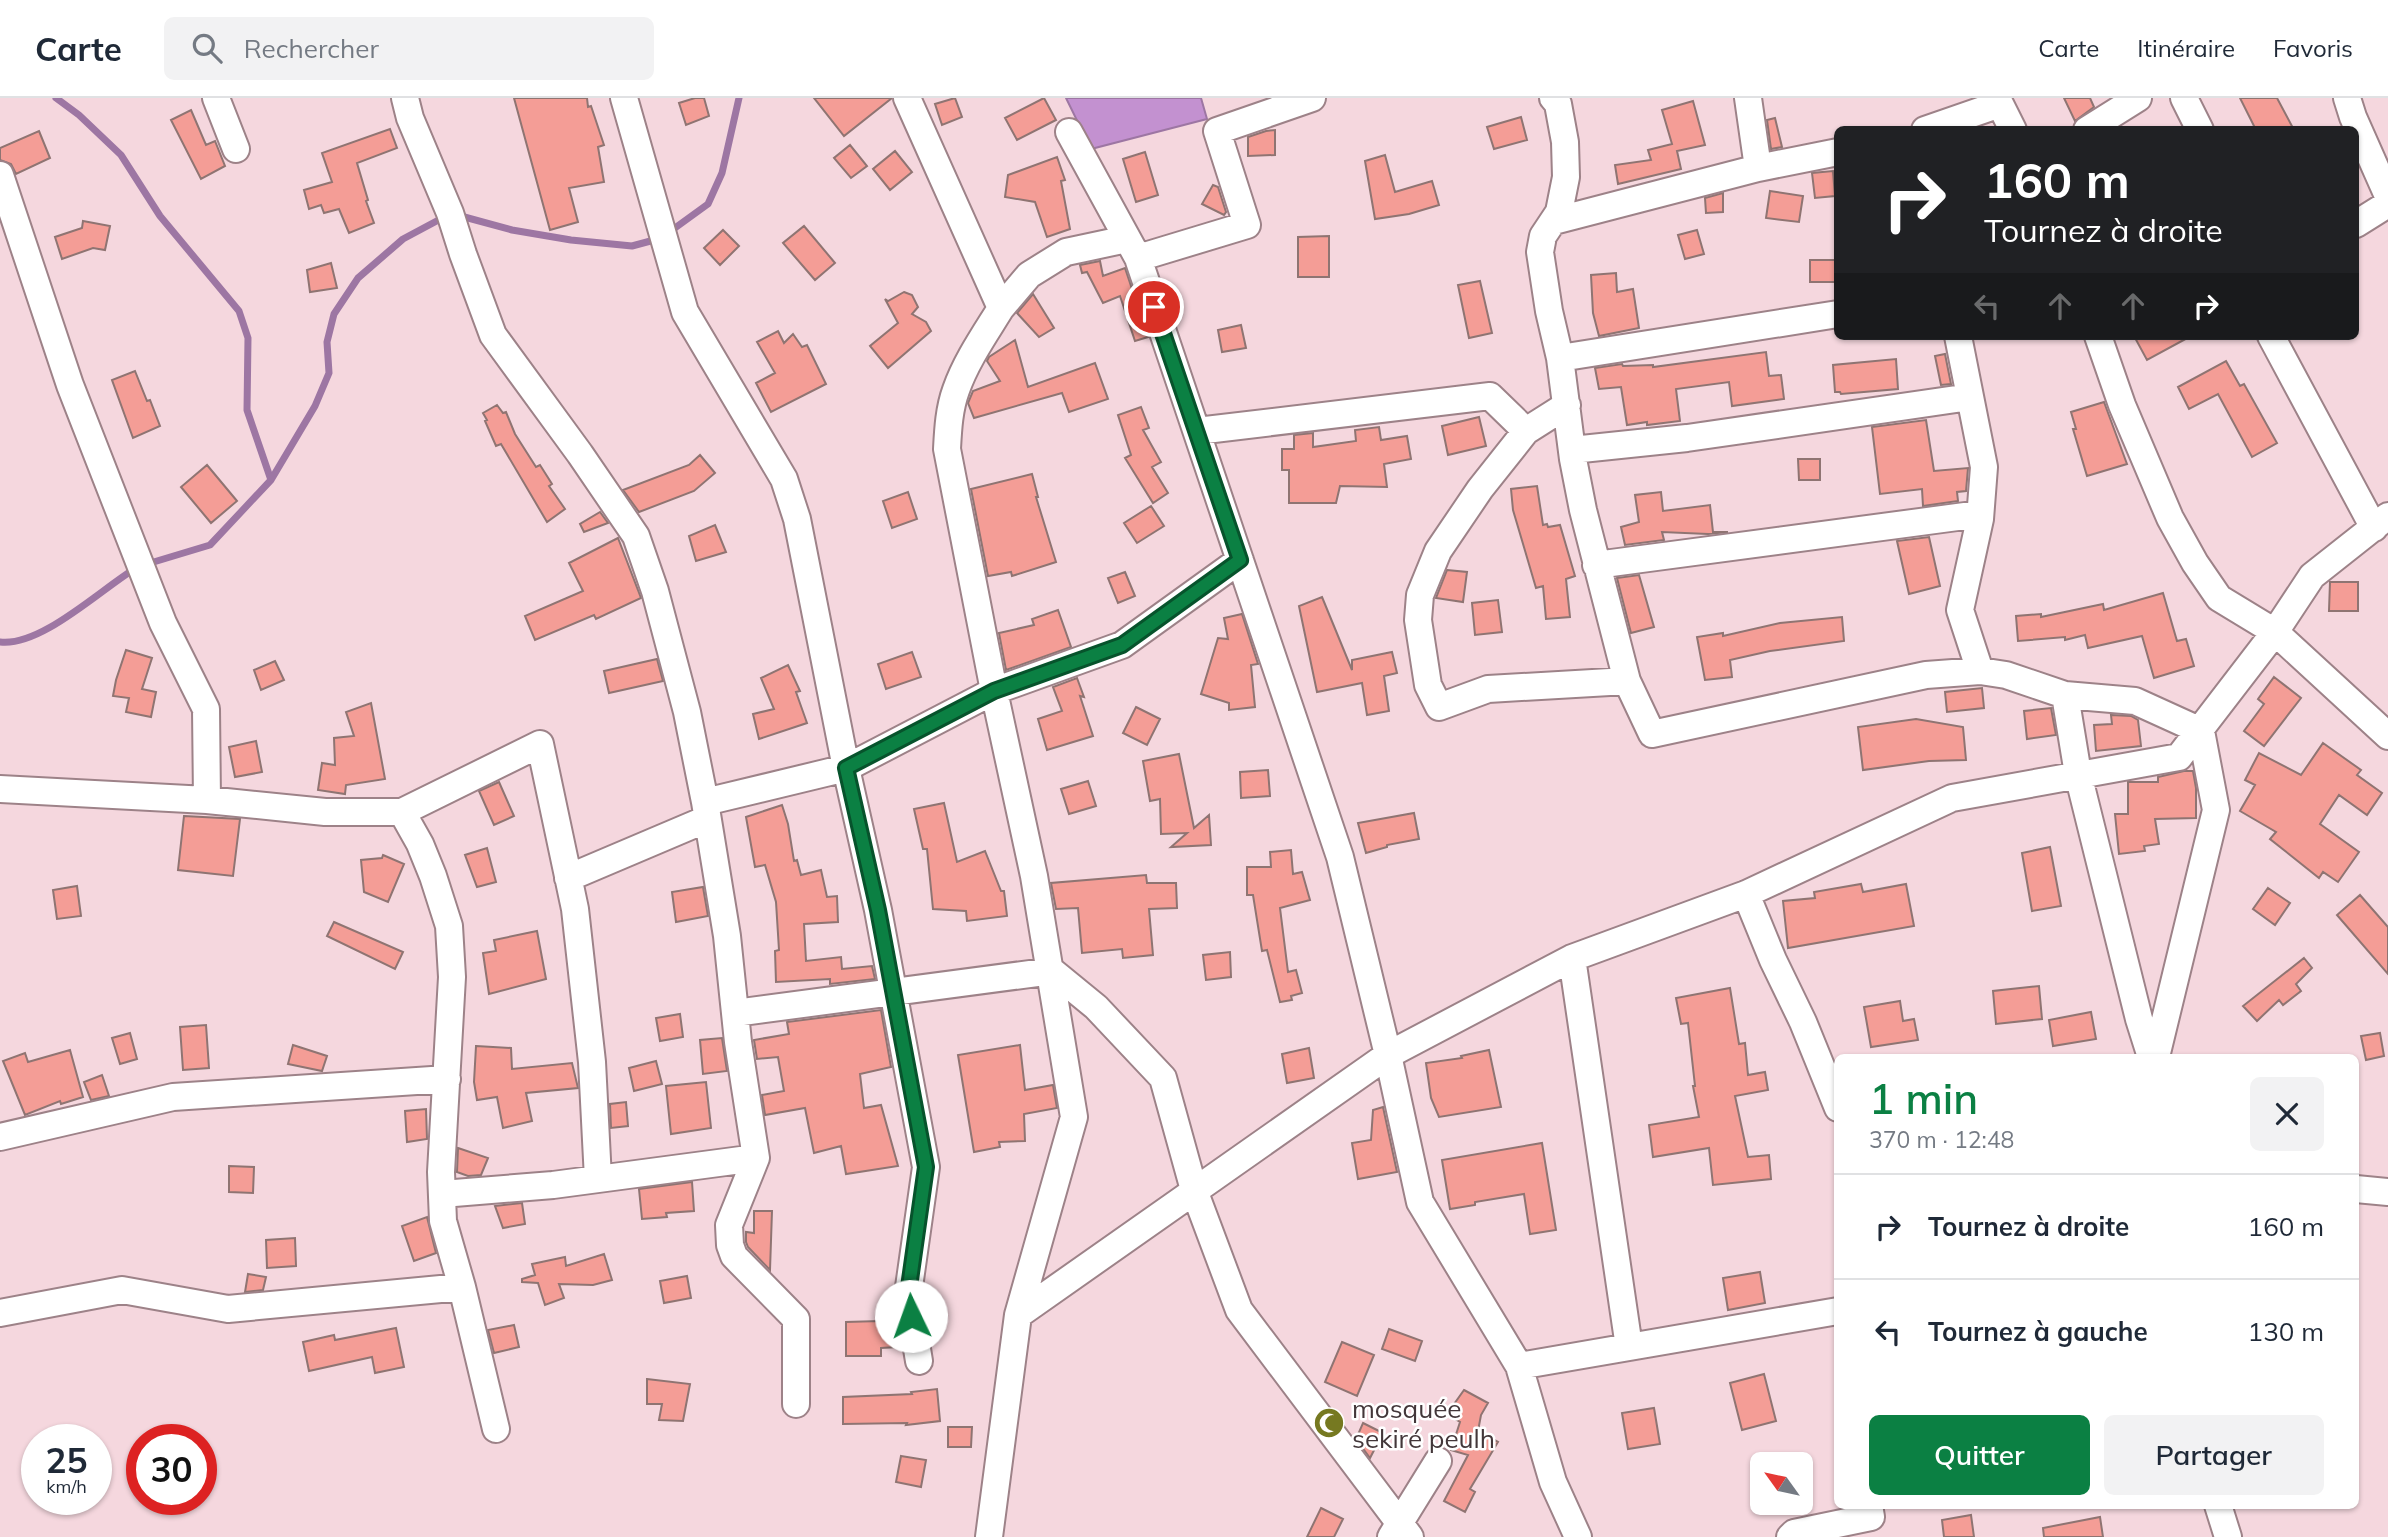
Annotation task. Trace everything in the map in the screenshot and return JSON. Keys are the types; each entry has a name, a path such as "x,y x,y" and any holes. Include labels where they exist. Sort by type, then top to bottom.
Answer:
{"street":[{"path":"216,98 236,149"},
{"path":"405,98 410,118 450,213 493,335 636,536 655,591 687,712 706,811 727,936 756,1158 729,1226 730,1245 734,1256 796,1319 796,1404"},
{"path":"624,98 685,312 783,479 797,520 846,768 878,910 926,1167 908,1294 919,1361"},
{"path":"907,98 1001,308"},
{"path":"989,1537 1018,1315 1074,1117 1052,971 1034,876 994,691 947,449 948,424 956,390 977,347 1001,308 1029,275 1066,252 1133,248 1247,225 1217,131 1312,98"},
{"path":"1553,98 1558,104 1565,142 1566,177 1563,198 1554,221 1543,236 1539,252 1560,358 1572,450 1596,565 1627,681 1652,734 1926,675 1980,671 2006,675 2065,695 2135,701 2201,732"},
{"path":"1748,98 1758,168"},
{"path":"2093,126 2138,98"},
{"path":"2184,98 2198,126"},
{"path":"2347,98 2357,126"},
{"path":"1935,126 1999,101 2011,126"},
{"path":"2359,131 2388,196"},
{"path":"1069,132 1133,248 1340,857 1420,1202 1518,1366 1553,1482 1577,1537"},
{"path":"1554,221 1758,168 1834,153"},
{"path":"0,175 70,385 163,623 206,709 207,800"},
{"path":"2359,222 2388,204"},
{"path":"1560,358 1834,315"},
{"path":"1959,340 1984,467 1980,514 1960,610 1980,671"},
{"path":"2099,340 2132,430 2170,518 2195,563 2219,598 2275,632 2388,736"},
{"path":"1018,1315 1388,1055 1572,958 1746,894 1952,798 2179,757 2201,732 2275,632 2312,576 2381,522 2273,340"},
{"path":"1197,431 1490,396 1527,431"},
{"path":"1572,450 1687,438 1970,397"},
{"path":"1566,405 1527,431 1480,489 1438,551 1420,596 1418,620 1428,685 1438,707 1488,688 1627,681"},
{"path":"1596,565 1980,514"},
{"path":"568,878 706,811 846,768 994,691 1122,645 1240,560"},
{"path":"2065,695 2078,774 2139,1019 2152,1054"},
{"path":"2154,1054 2216,810 2201,732"},
{"path":"0,789 207,800 324,812 402,812 540,744 575,909 592,1062 598,1179"},
{"path":"402,812 420,844 449,926 452,978 443,1221 462,1287 496,1429"},
{"path":"1746,894 1834,1098"},
{"path":"1572,958 1629,1347"},
{"path":"735,1013 1052,971 1096,1007 1163,1078 1194,1190 1239,1310 1400,1533 1438,1461"},
{"path":"0,1137 173,1097 447,1079"},
{"path":"442,1194 598,1179 756,1158"},
{"path":"2359,1189 2388,1192"},
{"path":"0,1313 122,1290 228,1310 462,1287"},
{"path":"1518,1366 1834,1312"},
{"path":"1790,1537 1794,1532 1871,1517 1870,1509"},
{"path":"2219,1509 2228,1537"}],"shaded area":[{"path":"1066,98 1201,98 1207,119 1091,149"}],"building":[{"path":"514,98 587,98 588,107 591,106 604,145 598,147 604,182 569,188 578,222 550,230"},
{"path":"704,98 709,116 686,125 679,103"},
{"path":"814,98 892,98 844,136"},
{"path":"955,98 962,117 942,125 935,104"},
{"path":"1044,98 1056,120 1017,140 1005,118"},
{"path":"2064,98 2090,98 2094,107 2075,121"},
{"path":"2240,98 2277,98 2292,126 2254,126"},
{"path":"1693,101 1705,145 1677,151 1681,169 1618,184 1615,165 1651,160 1648,150 1672,144 1662,110"},
{"path":"191,110 206,145 215,141 225,166 201,179 171,120"},
{"path":"1521,117 1527,140 1494,149 1487,127"},
{"path":"1775,118 1782,147 1771,149 1767,120"},
{"path":"390,129 397,148 357,163 374,223 349,233 339,209 324,213 321,205 309,209 304,190 332,182 322,153"},
{"path":"1275,130 1275,155 1248,156 1248,137"},
{"path":"39,131 50,158 16,174 11,164 0,160 0,148"},
{"path":"850,145 867,166 851,178 834,158"},
{"path":"895,151 912,172 890,190 873,169"},
{"path":"1145,152 1158,195 1136,202 1123,159"},
{"path":"1385,155 1395,192 1432,181 1439,205 1409,214 1375,219 1365,161"},
{"path":"1057,157 1065,180 1061,181 1070,229 1047,237 1035,202 1005,197 1008,175"},
{"path":"1833,171 1834,196 1815,198 1812,173"},
{"path":"1213,185 1218,187 1226,212 1224,215 1202,204"},
{"path":"1770,191 1803,196 1799,222 1766,218"},
{"path":"1723,193 1723,212 1706,213 1705,198"},
{"path":"83,221 110,226 105,250 93,248 62,259 55,237 82,228"},
{"path":"804,226 835,263 815,280 783,243"},
{"path":"723,230 739,246 720,265 704,248"},
{"path":"1697,230 1704,254 1685,259 1678,235"},
{"path":"1329,236 1329,277 1298,277 1298,237"},
{"path":"1810,260 1834,260 1834,282 1810,282"},
{"path":"1100,261 1103,276 1125,268 1148,337 1135,341 1120,296 1103,303 1087,272 1082,273 1080,265"},
{"path":"331,263 337,288 310,292 307,270"},
{"path":"1616,273 1617,292 1633,289 1639,328 1599,336 1593,313 1591,275"},
{"path":"1480,281 1492,333 1469,338 1458,285"},
{"path":"904,292 912,295 918,307 912,314 926,322 931,331 888,368 870,346 898,323 885,299 888,301"},
{"path":"1033,294 1054,328 1039,337 1017,313"},
{"path":"1241,325 1246,348 1222,352 1218,330"},
{"path":"778,331 784,343 793,334 802,347 807,345 826,384 771,412 756,383 775,373 757,342"},
{"path":"1015,340 1028,387 1095,363 1108,399 1069,412 1062,393 974,418 968,403 973,391 1000,381 987,361 989,357"},
{"path":"2136,340 2184,340 2147,360"},
{"path":"1766,352 1769,376 1781,375 1784,399 1732,406 1729,382 1676,389 1680,421 1647,425 1647,422 1627,425 1621,387 1599,389 1595,368 1622,364 1653,367"},
{"path":"1945,354 1951,384 1941,385 1935,356"},
{"path":"1896,359 1898,389 1841,394 1835,392 1833,365"},
{"path":"2226,361 2240,386 2244,384 2277,443 2252,457 2218,394 2189,409 2178,387"},
{"path":"135,371 160,426 133,438 112,380"},
{"path":"2104,402 2127,464 2087,476 2073,429 2076,429 2071,412"},
{"path":"497,405 503,413 506,412 515,434 536,467 540,465 552,484 549,486 565,509 547,522 501,444 496,446 485,421 487,420 483,413"},
{"path":"1141,407 1149,428 1143,430 1161,462 1152,467 1168,493 1153,503 1125,458 1131,455 1118,415"},
{"path":"1479,417 1486,446 1448,455 1442,426"},
{"path":"1926,420 1934,471 1968,468 1966,491 1957,492 1958,501 1923,506 1922,489 1880,494 1872,427"},
{"path":"1379,427 1381,440 1407,436 1411,459 1384,464 1387,487 1340,486 1336,503 1289,503 1289,470 1282,470 1282,449 1294,449 1294,435 1313,433 1313,447 1356,441 1355,430"},
{"path":"700,455 715,473 694,491 639,512 623,490 689,465"},
{"path":"1798,459 1820,459 1820,480 1799,480"},
{"path":"207,465 237,501 211,523 181,487"},
{"path":"1032,474 1036,497 1056,562 1012,576 1011,572 988,576 971,489"},
{"path":"1537,486 1543,525 1560,525 1575,576 1566,579 1570,617 1546,619 1543,586 1536,588 1513,510 1511,489"},
{"path":"908,492 917,519 892,528 883,501"},
{"path":"1661,492 1663,511 1710,505 1713,532 1728,532 1708,534 1662,532 1664,540 1625,545 1621,527 1639,522 1635,495"},
{"path":"1151,506 1164,526 1137,543 1124,523"},
{"path":"600,512 608,523 584,532 580,524"},
{"path":"715,525 726,552 696,561 689,536"},
{"path":"1929,537 1940,586 1909,594 1897,541"},
{"path":"618,538 641,598 596,619 594,615 535,640 525,616 583,591 569,563"},
{"path":"1447,570 1467,572 1463,602 1436,598"},
{"path":"1125,572 1135,596 1118,603 1108,578"},
{"path":"1639,575 1654,627 1631,633 1617,578"},
{"path":"2330,582 2358,582 2358,611 2329,611"},
{"path":"2163,593 2177,641 2186,639 2194,666 2154,678 2142,636 2088,648 2085,635 2065,640 2065,637 2018,641 2016,616 2041,614 2041,617 2103,604 2104,610"},
{"path":"1322,597 1352,670 1352,660 1392,652 1397,673 1384,676 1389,711 1367,715 1362,683 1317,692 1299,606"},
{"path":"1498,600 1502,632 1475,635 1472,603"},
{"path":"1058,610 1071,647 1006,670 999,633 1034,625 1032,619"},
{"path":"1242,614 1258,664 1251,665 1255,707 1229,710 1229,703 1201,694 1218,638 1228,639 1224,618"},
{"path":"1842,617 1844,641 1770,651 1730,660 1732,677 1705,680 1697,637 1723,633 1723,636 1780,623"},
{"path":"126,650 152,658 142,689 156,692 151,717 126,712 129,698 113,696"},
{"path":"912,652 921,677 886,689 878,664"},
{"path":"657,659 663,681 609,693 604,671"},
{"path":"275,661 284,680 261,690 254,670"},
{"path":"788,665 800,691 796,692 807,723 759,739 753,714 774,709 761,678"},
{"path":"2274,677 2301,698 2264,746 2244,731 2264,704 2258,699"},
{"path":"1077,678 1093,736 1047,750 1038,719 1062,711 1053,687"},
{"path":"1982,688 1984,708 1947,712 1945,692"},
{"path":"371,703 385,779 346,785 345,794 318,790 322,763 335,765 334,738 354,736 346,712"},
{"path":"1136,707 1160,719 1147,745 1123,733"},
{"path":"2051,708 2056,735 2027,739 2024,711"},
{"path":"2111,715 2131,716 2138,720 2141,746 2096,751 2094,725 2112,724"},
{"path":"1916,719 1963,727 1966,760 1929,761 1863,770 1858,727"},
{"path":"256,741 262,772 235,777 229,747"},
{"path":"2323,743 2361,770 2357,775 2382,793 2367,815 2339,795 2320,824 2359,852 2338,882 2323,872 2319,878 2270,839 2276,832 2240,811 2255,785 2245,780 2259,753 2301,775"},
{"path":"1179,754 1194,828 1209,815 1211,845 1171,847 1187,833 1161,834 1160,799 1150,801 1143,761"},
{"path":"1268,770 1270,796 1241,798 1240,772"},
{"path":"2193,771 2196,818 2155,819 2159,844 2144,846 2145,851 2119,854 2115,814 2128,814 2128,782 2158,782 2158,777"},
{"path":"1088,781 1096,806 1069,814 1061,789"},
{"path":"499,782 514,816 494,825 479,791"},
{"path":"944,803 957,862 985,851 1001,891 1004,891 1007,916 967,921 966,911 933,909 927,849 923,849 914,809"},
{"path":"782,805 794,861 797,860 801,875 821,870 827,897 837,896 838,922 804,924 806,961 841,957 842,969 872,966 875,979 830,984 830,979 776,982 775,951 779,950 776,902 765,865 755,867 746,817"},
{"path":"1414,813 1419,839 1387,845 1366,853 1358,823"},
{"path":"184,816 240,819 233,876 178,870"},
{"path":"2050,847 2061,906 2032,911 2022,853"},
{"path":"487,848 496,882 477,887 465,855"},
{"path":"1291,850 1293,874 1302,872 1310,900 1280,908 1288,972 1296,970 1302,993 1291,996 1292,1000 1280,1002 1267,950 1262,951 1253,895 1247,895 1247,867 1271,867 1270,852"},
{"path":"383,855 404,864 388,902 364,892 361,860 382,858"},
{"path":"1146,875 1147,883 1176,883 1177,908 1149,909 1153,955 1123,958 1122,949 1082,953 1078,908 1056,909 1051,883"},
{"path":"1861,884 1863,892 1906,884 1914,926 1788,948 1783,901 1815,898 1814,892"},
{"path":"77,886 81,916 57,919 53,890"},
{"path":"703,887 708,916 676,922 672,892"},
{"path":"2268,888 2290,903 2275,925 2253,909"},
{"path":"2360,895 2388,927 2388,974 2337,915"},
{"path":"334,922 403,952 395,969 327,936"},
{"path":"537,931 546,979 489,994 483,953 496,951 494,940"},
{"path":"1230,952 1231,977 1206,980 1203,955"},
{"path":"2304,958 2312,968 2296,984 2301,991 2283,1005 2279,1000 2257,1021 2243,1006"},
{"path":"2039,986 2042,1019 1996,1024 1993,991"},
{"path":"1730,988 1739,1044 1745,1043 1748,1075 1765,1072 1768,1090 1735,1096 1748,1157 1769,1155 1771,1179 1713,1185 1709,1148 1653,1157 1649,1125 1699,1117 1693,1086 1688,1023 1681,1024 1676,998"},
{"path":"1900,1001 1903,1021 1914,1019 1918,1040 1871,1047 1864,1007"},
{"path":"881,1010 891,1067 860,1074 864,1108 881,1105 898,1166 846,1174 841,1146 814,1153 805,1108 765,1115 762,1095 784,1091 778,1057 757,1059 754,1040 789,1034 787,1022"},
{"path":"2091,1012 2096,1039 2053,1046 2049,1020"},
{"path":"680,1014 683,1037 660,1041 656,1018"},
{"path":"206,1025 209,1068 183,1070 180,1027"},
{"path":"130,1033 137,1059 120,1064 112,1038"},
{"path":"2380,1033 2384,1056 2366,1060 2361,1036"},
{"path":"722,1038 727,1071 703,1074 700,1040"},
{"path":"293,1045 327,1056 322,1071 288,1064"},
{"path":"1020,1045 1025,1090 1053,1085 1057,1108 1024,1114 1025,1141 999,1142 1000,1147 974,1152 958,1055"},
{"path":"476,1046 511,1048 512,1069 572,1063 578,1088 526,1093 532,1121 503,1128 497,1097 477,1100 474,1082"},
{"path":"1309,1048 1314,1078 1287,1083 1282,1054"},
{"path":"70,1050 83,1097 61,1104 60,1101 25,1115 3,1061 25,1053 28,1062"},
{"path":"1489,1050 1501,1107 1439,1117 1431,1098 1426,1063 1462,1058 1461,1056"},
{"path":"656,1061 662,1084 634,1091 629,1068"},
{"path":"102,1075 109,1096 91,1100 84,1082"},
{"path":"706,1082 711,1128 671,1134 666,1086"},
{"path":"626,1102 628,1126 611,1128 610,1104"},
{"path":"1383,1107 1397,1172 1358,1179 1352,1143 1371,1140 1373,1110"},
{"path":"426,1109 427,1139 407,1142 405,1111"},
{"path":"1542,1143 1556,1230 1530,1234 1524,1194 1450,1209 1442,1160"},
{"path":"458,1148 488,1158 481,1175 468,1176 457,1172"},
{"path":"229,1166 254,1167 253,1193 229,1192"},
{"path":"692,1182 694,1211 666,1213 667,1217 642,1219 639,1189"},
{"path":"522,1203 525,1224 503,1228 495,1206"},
{"path":"754,1211 772,1211 770,1270 746,1242 746,1232 754,1233"},
{"path":"427,1217 436,1253 414,1261 402,1226"},
{"path":"295,1238 296,1266 267,1268 266,1240"},
{"path":"604,1254 612,1280 593,1285 559,1284 564,1298 545,1305 538,1283 522,1282 522,1279 535,1275 532,1264 565,1257 566,1266"},
{"path":"1760,1272 1765,1303 1728,1310 1723,1278"},
{"path":"248,1274 266,1277 263,1290 245,1292"},
{"path":"687,1276 691,1298 664,1303 660,1281"},
{"path":"880,1321 881,1326 897,1324 898,1347 881,1348 881,1356 846,1356 846,1322"},
{"path":"514,1325 519,1347 494,1353 488,1330"},
{"path":"396,1328 404,1367 375,1373 372,1357 309,1371 303,1342 334,1335 335,1340"},
{"path":"1389,1329 1422,1341 1415,1361 1382,1349"},
{"path":"1342,1342 1374,1355 1357,1396 1325,1382"},
{"path":"1764,1374 1776,1421 1742,1430 1730,1383"},
{"path":"647,1379 690,1384 683,1421 659,1420 662,1404 647,1404"},
{"path":"937,1389 940,1421 906,1425 907,1423 843,1424 843,1397 912,1394 911,1392"},
{"path":"1464,1390 1488,1403 1481,1415 1478,1431 1498,1442 1470,1489 1475,1492 1465,1512 1444,1501 1468,1455 1451,1450 1460,1422 1447,1414"},
{"path":"1654,1408 1660,1444 1628,1449 1622,1413"},
{"path":"1363,1423 1383,1433 1370,1458 1356,1439"},
{"path":"948,1427 972,1427 971,1447 948,1447"},
{"path":"901,1456 926,1460 921,1487 896,1482"},
{"path":"1321,1508 1343,1519 1334,1537 1307,1537"},
{"path":"1971,1515 1974,1537 1944,1537 1942,1520"},
{"path":"2100,1517 2103,1537 2044,1537 2043,1528"}],"waterway":[{"path":"56,98 79,115 121,155 160,216 239,311 248,338 247,410 271,480 210,545 147,564"},
{"path":"668,233 708,204 722,173 739,98"},
{"path":"457,215 512,230 571,240 632,246 658,239"},
{"path":"271,480 315,406 329,373 327,342 334,314 358,278 403,239 446,216"},
{"path":"0,642 34,636 70,615 136,568"}],"place":[{"name":"mosquée sekiré peulh","path":"1329,1423"}],"route":[{"path":"911,1316 908,1294 926,1167 878,910 846,768 994,691 1122,645 1240,560 1154,307"}]}
